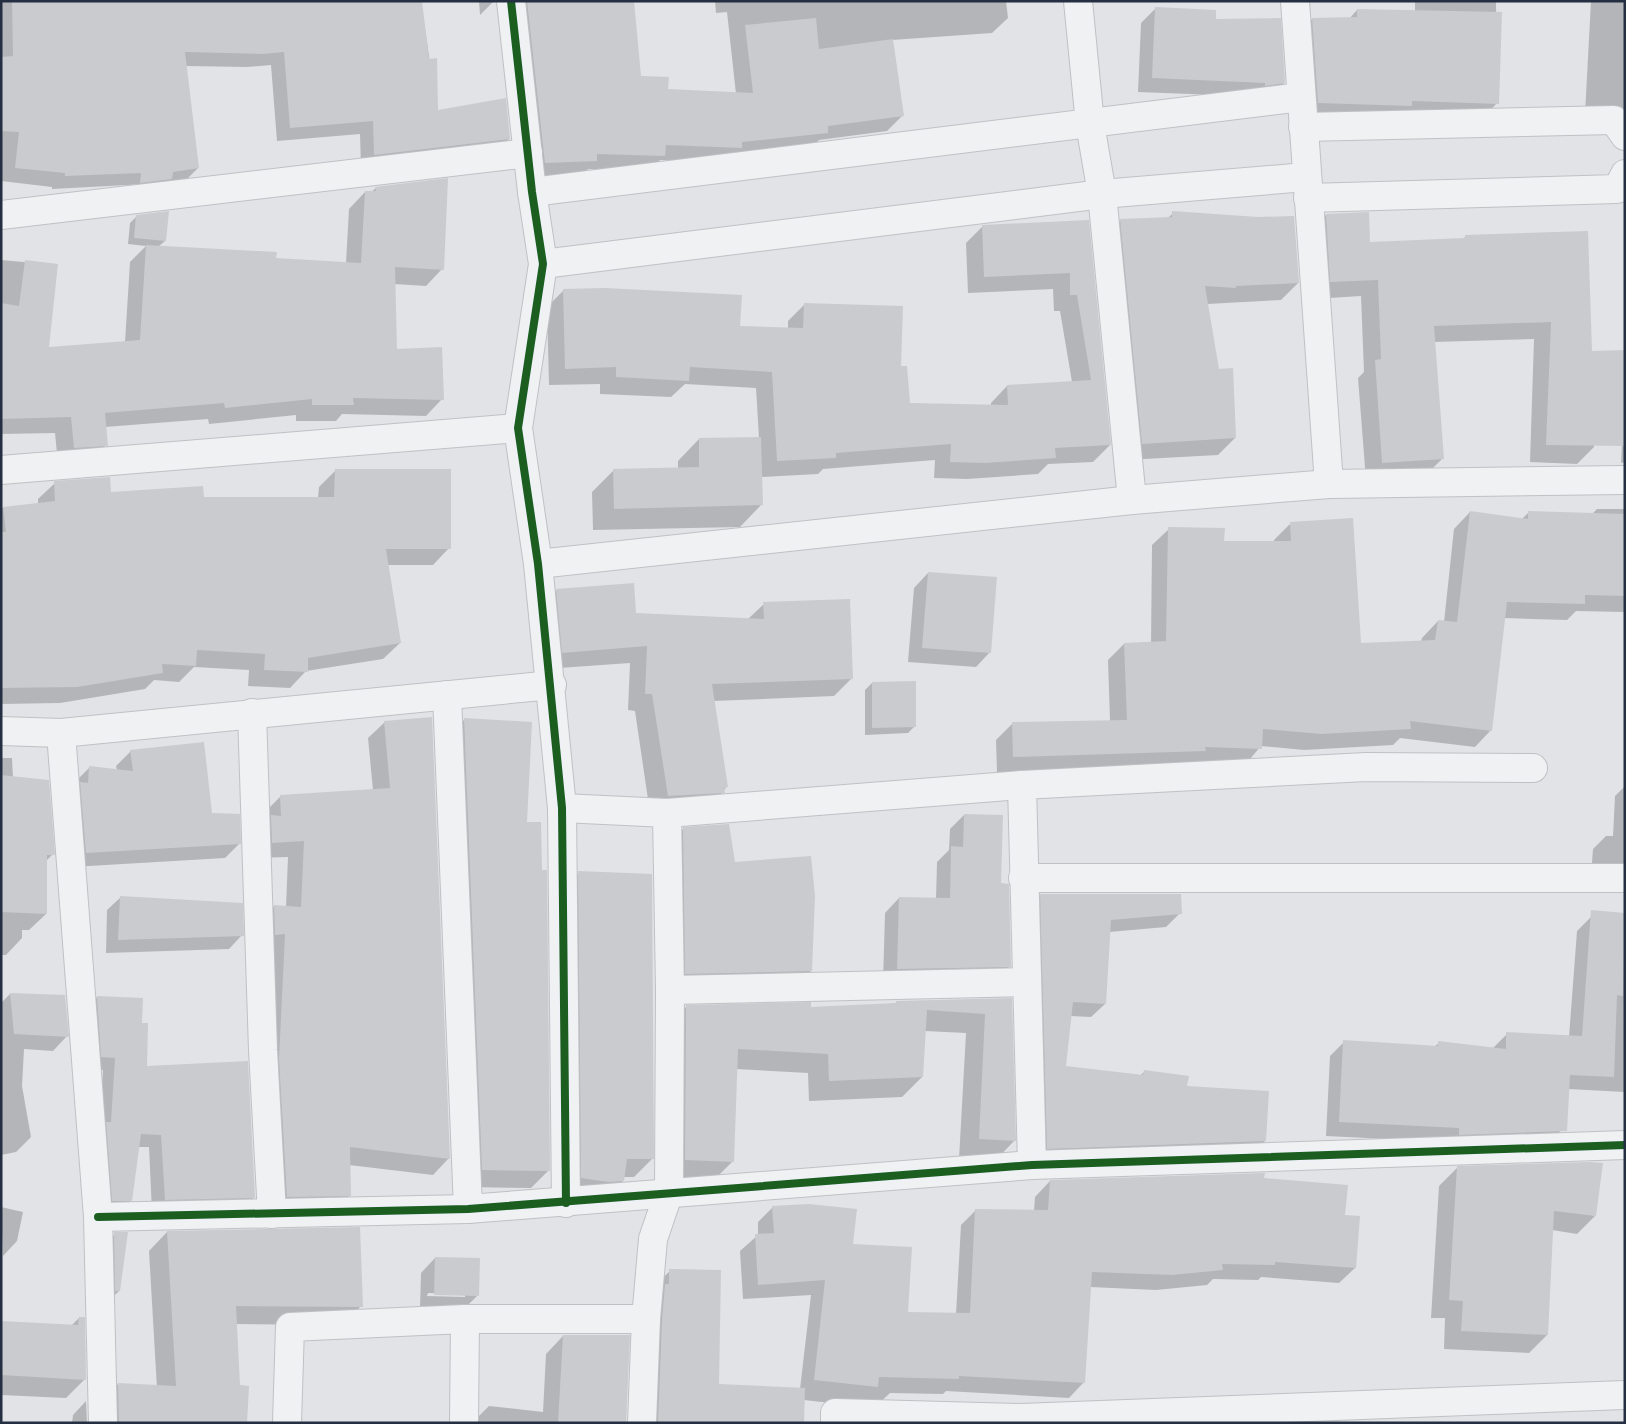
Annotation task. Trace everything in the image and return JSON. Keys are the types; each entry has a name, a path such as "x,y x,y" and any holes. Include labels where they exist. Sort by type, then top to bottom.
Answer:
{"street":[{"path":"511,1 532,192 543,264 518,428 538,564 552,685 562,808 566,1203"},
{"path":"1078,1 1090,124 1102,194 1132,500"},
{"path":"1294,1 1330,484"},
{"path":"532,192 1301,97"},
{"path":"1303,127 1614,120 1625,136"},
{"path":"1,215 528,153"},
{"path":"543,264 1102,194 1307,187 1617,189 1625,174"},
{"path":"1,470 518,428"},
{"path":"538,564 1132,500 1330,484 1625,480"},
{"path":"1,731 61,732 552,685"},
{"path":"447,695 468,1209"},
{"path":"252,713 263,1050 272,1214"},
{"path":"61,732 98,1217 103,1423"},
{"path":"562,808 667,813 1022,785 1366,767 1533,768"},
{"path":"1022,785 1032,1165"},
{"path":"642,1423 646,1320 653,1239 669,1192 670,990 667,813"},
{"path":"1023,878 1625,878"},
{"path":"670,990 1027,982"},
{"path":"98,1217 468,1209 566,1203 669,1192 1032,1165 1625,1145"},
{"path":"287,1423 290,1327 465,1319 646,1320"},
{"path":"464,1423 465,1319"},
{"path":"835,1423 835,1412 1021,1420 1625,1395"}],"building":[{"path":"12,1 422,1 429,59 437,58 438,110 506,98 510,139 374,155 373,121 290,128 284,52 262,54 185,52 199,168 173,172 172,179 140,183 141,173 65,176 65,173 15,168 19,132 1,131 1,57 13,56"},
{"path":"527,1 634,1 641,76 669,77 668,89 753,93 745,25 816,18 819,49 893,39 904,116 828,126 828,133 742,142 742,148 666,145 665,156 597,154 597,161 545,163"},
{"path":"1155,7 1216,10 1216,19 1281,18 1285,83 1265,86 1265,83 1152,78"},
{"path":"1357,9 1502,12 1499,104 1412,101 1412,106 1318,103 1312,18 1357,17"},
{"path":"448,178 444,270 395,267 397,349 442,347 444,400 353,398 354,405 312,405 312,399 225,408 224,403 105,413 108,446 74,448 71,417 1,419 1,303 19,306 25,260 58,264 49,347 140,340 146,245 277,252 276,258 361,263 365,191 376,191 375,187"},
{"path":"169,211 166,241 134,238 136,215"},
{"path":"1172,211 1258,217 1294,216 1299,283 1236,286 1236,288 1205,286 1219,369 1233,368 1236,438 1142,444 1120,219 1172,217"},
{"path":"1369,212 1370,242 1465,238 1465,235 1588,231 1592,351 1625,350 1625,446 1546,445 1551,322 1434,326 1444,459 1382,463 1375,360 1381,359 1378,280 1330,282 1326,214"},
{"path":"1089,220 1111,445 1055,448 1056,458 985,463 950,462 951,444 836,453 836,458 777,461 772,372 690,367 689,381 616,377 616,367 565,369 563,289 605,288 742,295 740,326 803,328 804,303 903,306 901,366 907,366 910,403 1008,405 1007,385 1091,380 1077,295 1070,295 1070,273 984,277 982,225"},
{"path":"761,437 763,505 614,509 613,469 699,467 699,438"},
{"path":"335,469 451,469 451,549 386,549 401,643 308,658 308,672 264,670 265,654 197,650 196,666 162,664 163,673 77,687 1,688 1,532 6,532 3,507 55,501 54,481 110,477 111,492 203,486 204,497 334,497"},
{"path":"1470,511 1528,519 1528,511 1625,514 1625,596 1585,595 1585,604 1507,602 1492,731 1410,721 1411,729 1321,734 1263,729 1262,749 1205,747 1206,751 1013,757 1012,722 1127,720 1124,643 1166,641 1168,527 1225,528 1224,541 1291,541 1290,522 1353,518 1361,643 1435,640 1438,620 1457,622"},
{"path":"928,572 997,577 991,653 922,648"},
{"path":"634,583 636,613 764,619 763,602 850,599 853,679 712,684 728,787 724,788 725,793 668,796 652,694 645,694 647,646 562,653 556,589"},
{"path":"916,681 916,727 872,728 872,682"},
{"path":"432,717 450,1159 350,1147 351,1196 287,1197 279,1059 285,934 275,935 274,905 301,907 304,841 272,843 271,815 281,816 280,795 390,788 384,721"},
{"path":"464,718 532,722 527,822 541,822 542,870 547,870 550,1171 482,1170"},
{"path":"204,742 212,813 240,814 241,844 86,853 80,782 88,783 89,766 133,771 130,750"},
{"path":"1,775 49,780 55,855 47,855 47,914 1,912"},
{"path":"964,814 1003,815 1001,883 1009,884 1011,967 897,969 899,897 950,898 951,846 963,847"},
{"path":"729,824 735,862 811,856 815,896 812,971 685,974 683,827"},
{"path":"578,871 652,874 654,1159 627,1159 624,1181 608,1182 581,1178"},
{"path":"1040,894 1181,894 1182,914 1111,920 1106,1004 1073,1002 1066,1066 1143,1075 1144,1070 1189,1076 1187,1086 1269,1091 1266,1141 1047,1149"},
{"path":"120,896 243,903 244,936 118,940"},
{"path":"1591,910 1625,913 1623,996 1617,995 1614,1077 1570,1075 1567,1131 1459,1135 1459,1128 1339,1122 1343,1040 1438,1046 1438,1041 1506,1049 1506,1032 1582,1036"},
{"path":"10,993 65,995 69,1037 14,1034"},
{"path":"97,996 143,998 142,1023 148,1023 147,1066 248,1061 255,1198 165,1200 161,1135 141,1134 132,1201 112,1201 106,1122 111,1122 115,1058 101,1057"},
{"path":"1012,998 1016,1141 979,1139 985,1014 927,1010 923,1077 829,1081 828,1054 738,1049 734,1162 685,1160 686,1005 811,1002 811,1007 896,1003 896,1001"},
{"path":"1603,1163 1596,1216 1554,1211 1548,1335 1461,1331 1463,1301 1449,1300 1457,1166"},
{"path":"1265,1173 1264,1178 1348,1185 1345,1215 1360,1216 1356,1268 1275,1262 1275,1265 1222,1264 1223,1270 1172,1275 1092,1272 1085,1383 959,1376 959,1379 879,1377 878,1387 814,1380 825,1280 758,1285 755,1234 774,1233 772,1206 809,1204 857,1209 853,1244 912,1247 908,1312 970,1313 975,1209 1048,1210 1050,1180"},
{"path":"360,1227 363,1307 236,1306 240,1385 249,1386 247,1423 119,1423 118,1383 176,1386 167,1231"},
{"path":"114,1232 128,1232 120,1291 115,1291"},
{"path":"435,1257 480,1258 479,1296 434,1295"},
{"path":"669,1269 721,1270 719,1384 805,1388 804,1423 658,1423 662,1320 665,1284 669,1284"},
{"path":"79,1317 85,1317 86,1380 1,1375 1,1321 78,1325"},
{"path":"563,1335 630,1335 626,1423 558,1423"}],"cycle path":[{"path":"511,1 532,192 543,264 518,428 538,564 562,808 566,1203"},
{"path":"98,1217 468,1209 1032,1165 1625,1145"}]}
